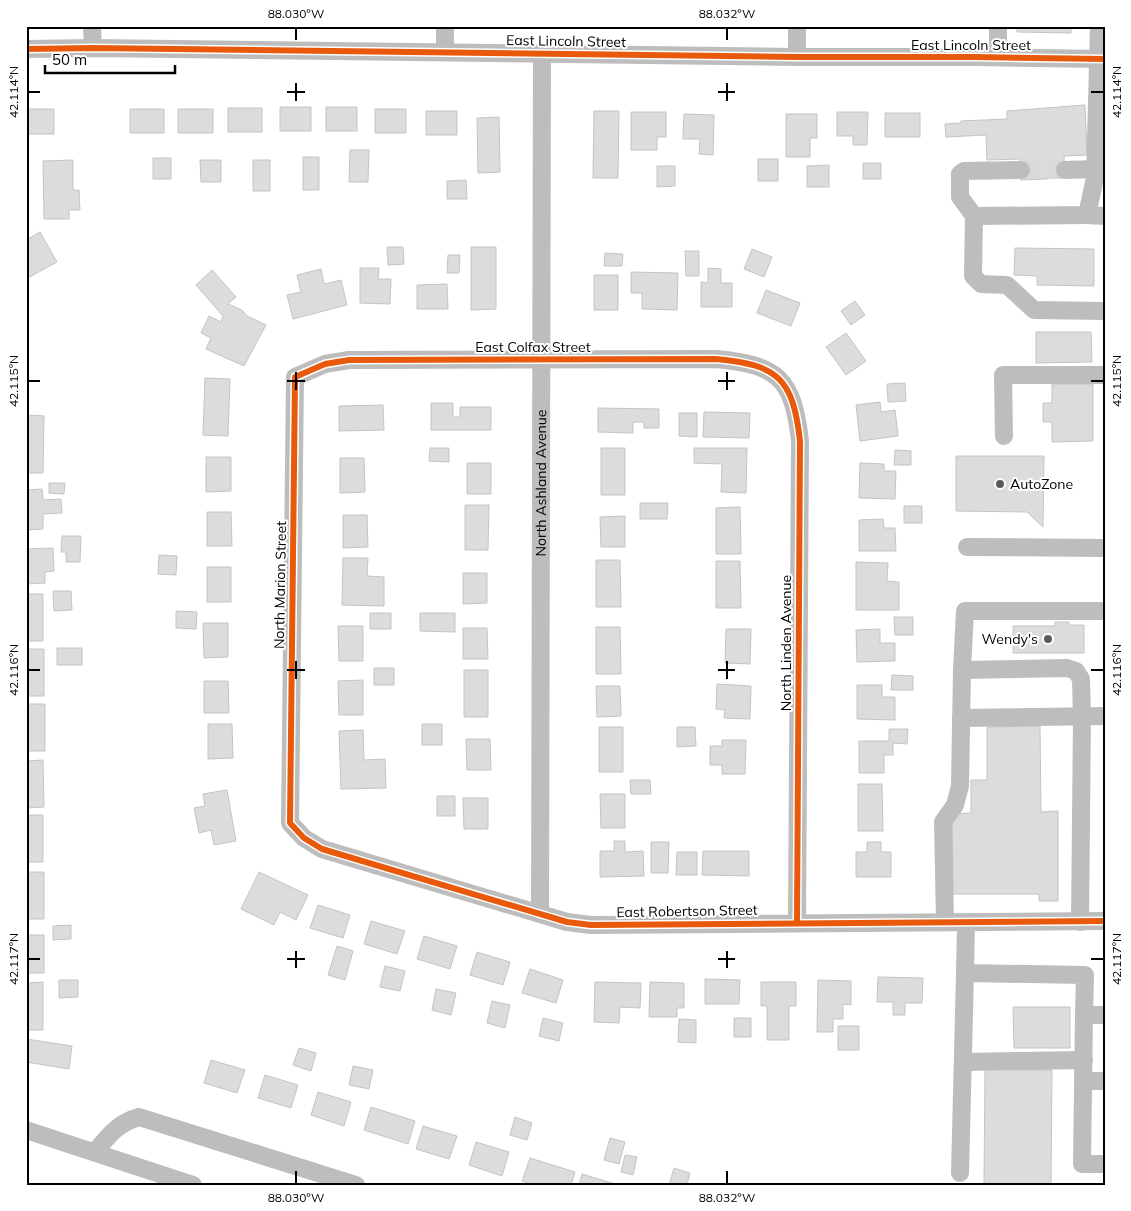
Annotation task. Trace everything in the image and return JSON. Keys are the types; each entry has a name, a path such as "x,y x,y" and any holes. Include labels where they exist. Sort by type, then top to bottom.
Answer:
{"street":[{"path":"92,26 92,48"},
{"path":"445,26 445,52"},
{"path":"797,26 797,57"},
{"path":"998,26 998,57"},
{"path":"1087,215 1096,169 1101,59 1098,26"},
{"name":"East Lincoln Street","path":"26,49 92,48 1101,59"},
{"name":"North Ashland Avenue","path":"540,913 542,53"},
{"path":"1065,170 1096,169"},
{"path":"1021,170 964,171 960,174 960,197 974,216 973,276 981,284 1007,285 1034,310 1105,311"},
{"path":"974,216 1105,216"},
{"name":"East Colfax Street","path":"295,377 325,364 349,360 716,359 746,362 773,372"},
{"name":"North Linden Avenue","path":"773,372 790,391 795,406 800,441 797,922"},
{"path":"1004,436 1004,376 1105,376"},
{"name":"North Marion Street","path":"290,823 295,377"},
{"path":"967,547 1105,548"},
{"path":"945,922 943,822 955,805 960,786 965,610 1105,610"},
{"path":"962,670 1066,668 1076,671 1081,679 1080,922"},
{"path":"961,718 1105,716"},
{"name":"East Robertson Street","path":"290,823 304,838 322,849 567,922 591,925 1105,921"},
{"path":"960,1173 966,922"},
{"path":"965,974 1085,976 1082,1164 1105,1164"},
{"path":"1084,1015 1105,1015"},
{"path":"963,1062 1084,1060"},
{"path":"1083,1081 1105,1081"},
{"path":"95,1152 111,1133 127,1120 140,1117 356,1185"},
{"path":"26,1130 193,1185"}],"building":[{"path":"1017,26 1071,26 1071,33 1017,32"},
{"path":"1085,105 1087,155 1064,156 1065,178 1021,180 1020,159 987,160 986,135 946,137 945,124 961,123 961,121 1007,119 1007,111"},
{"path":"280,107 311,107 311,131 280,131"},
{"path":"326,107 357,107 357,131 326,131"},
{"path":"228,108 262,108 262,132 228,132"},
{"path":"26,109 54,109 54,134 26,134"},
{"path":"130,109 164,109 164,133 130,133"},
{"path":"178,109 213,109 213,133 178,133"},
{"path":"375,109 406,109 406,133 375,133"},
{"path":"426,111 457,111 457,135 426,135"},
{"path":"594,111 619,111 618,178 593,178"},
{"path":"631,112 666,112 666,137 657,137 657,150 631,150"},
{"path":"837,112 868,112 867,145 853,145 853,136 837,136"},
{"path":"885,113 920,113 920,137 885,137"},
{"path":"684,114 714,115 713,155 699,154 700,139 683,139"},
{"path":"786,114 817,114 817,138 810,138 810,157 786,157"},
{"path":"499,117 500,172 478,173 477,118"},
{"path":"350,150 369,150 368,182 349,182"},
{"path":"303,157 319,157 319,190 303,190"},
{"path":"153,158 171,158 171,179 153,179"},
{"path":"758,159 778,159 778,181 758,181"},
{"path":"73,160 73,190 79,190 80,210 69,210 69,219 44,219 43,161"},
{"path":"200,160 221,160 221,182 201,182"},
{"path":"253,160 270,160 270,191 253,191"},
{"path":"863,163 881,163 881,179 863,179"},
{"path":"829,165 829,187 807,187 807,166"},
{"path":"657,166 675,166 675,186 657,187"},
{"path":"466,180 467,199 447,199 447,181"},
{"path":"40,232 57,262 26,279 26,237 29,242 28,239"},
{"path":"387,247 403,247 404,264 388,265"},
{"path":"471,247 496,247 496,309 471,310"},
{"path":"1015,248 1094,249 1094,286 1037,285 1037,276 1014,275"},
{"path":"752,249 772,257 764,277 744,269"},
{"path":"685,251 699,251 699,276 686,276"},
{"path":"605,253 623,254 622,266 604,266"},
{"path":"448,255 460,255 459,273 447,273"},
{"path":"360,268 379,268 378,279 391,279 390,304 360,303"},
{"path":"708,268 721,269 721,283 732,283 732,307 701,307 701,282 708,283"},
{"path":"321,269 324,284 341,280 347,305 293,319 287,295 301,292 297,275"},
{"path":"212,270 236,297 228,304 242,310 247,316 266,325 244,366 206,349 211,338 201,333 209,316 221,322 223,316 196,285"},
{"path":"631,272 678,273 677,310 642,309 642,293 631,293"},
{"path":"594,275 618,275 618,310 594,310"},
{"path":"447,284 448,309 417,309 417,285"},
{"path":"766,290 800,303 791,326 757,313"},
{"path":"855,301 865,315 851,325 841,311"},
{"path":"1036,332 1091,332 1092,362 1036,363"},
{"path":"846,333 866,361 846,375 826,347"},
{"path":"205,378 230,379 228,436 203,435"},
{"path":"905,383 906,401 888,402 887,384"},
{"path":"1052,384 1093,384 1093,441 1052,442 1052,422 1043,422 1043,403 1052,403"},
{"path":"880,402 881,412 895,410 898,436 860,441 856,405"},
{"path":"431,403 453,403 453,417 460,417 460,407 491,407 491,430 431,430"},
{"path":"383,405 384,430 339,431 339,406"},
{"path":"598,408 659,409 659,428 644,428 644,422 633,422 633,433 598,432"},
{"path":"704,412 750,413 749,438 703,437"},
{"path":"679,413 697,413 697,437 679,436"},
{"path":"26,415 44,416 43,473 26,473"},
{"path":"430,448 449,448 449,462 429,461"},
{"path":"601,448 625,448 625,495 601,495"},
{"path":"694,448 747,448 746,493 721,492 722,464 694,463"},
{"path":"895,450 911,451 911,465 894,465"},
{"name":"AutoZone","path":"956,456 1044,456 1043,527 1027,512 956,511"},
{"path":"206,457 231,457 231,491 206,492"},
{"path":"340,458 364,458 365,492 340,493"},
{"path":"467,463 491,463 491,494 467,494"},
{"path":"860,463 884,464 884,471 896,471 895,499 859,498"},
{"path":"49,483 65,483 64,494 49,493"},
{"path":"42,489 43,500 61,499 62,513 43,514 43,529 26,530 26,490"},
{"path":"640,503 668,503 667,519 640,519"},
{"path":"465,505 489,505 488,550 465,550"},
{"path":"904,506 922,506 922,523 904,523"},
{"path":"740,507 741,554 716,554 716,508"},
{"path":"207,512 231,512 232,546 207,546"},
{"path":"343,515 367,515 368,547 343,548"},
{"path":"625,516 625,547 601,547 600,517"},
{"path":"883,519 884,528 895,528 896,551 859,551 859,520"},
{"path":"62,536 81,536 80,562 66,562 66,552 61,552"},
{"path":"53,548 54,571 45,572 45,583 26,584 26,549"},
{"path":"159,555 177,556 176,575 158,574"},
{"path":"343,558 368,558 367,576 384,577 384,606 342,605"},
{"path":"596,560 620,560 621,607 596,607"},
{"path":"716,561 740,561 741,608 716,608"},
{"path":"856,562 888,563 887,581 899,582 899,610 856,610"},
{"path":"207,567 231,567 231,602 207,602"},
{"path":"463,573 487,573 487,603 463,604"},
{"path":"53,591 71,591 72,610 54,611"},
{"path":"26,594 43,594 43,641 26,641"},
{"path":"176,611 197,612 196,629 176,628"},
{"path":"370,613 391,613 391,629 370,629"},
{"path":"420,613 455,613 455,632 420,631"},
{"path":"894,617 913,617 913,635 895,635"},
{"name":"Wendy's","path":"1055,622 1069,622 1069,625 1084,625 1084,653 1013,653 1013,626 1055,626"},
{"path":"203,623 228,623 228,657 204,658"},
{"path":"338,626 363,626 363,661 339,661"},
{"path":"596,627 620,627 621,674 596,674"},
{"path":"463,628 487,628 488,659 463,659"},
{"path":"726,629 751,629 750,664 725,663"},
{"path":"880,629 880,643 895,643 895,661 857,662 856,630"},
{"path":"57,648 82,648 82,665 57,665"},
{"path":"26,649 44,649 44,696 26,696"},
{"path":"374,668 394,668 394,685 374,685"},
{"path":"464,670 488,670 488,717 464,717"},
{"path":"892,675 913,676 913,690 891,690"},
{"path":"363,680 363,715 339,715 338,681"},
{"path":"204,681 228,681 229,713 204,713"},
{"path":"717,684 751,686 750,719 724,718 725,710 716,709"},
{"path":"857,685 882,685 882,697 895,697 895,720 857,719"},
{"path":"596,686 620,686 621,716 597,717"},
{"path":"26,704 45,704 45,751 26,751"},
{"path":"208,724 232,724 233,758 208,759"},
{"path":"422,724 442,724 442,745 422,745"},
{"path":"1040,726 1041,812 1058,811 1058,901 1039,901 1039,894 953,894 952,814 971,813 971,780 987,780 987,727"},
{"path":"599,727 623,727 623,772 599,772"},
{"path":"677,727 695,727 696,746 677,747"},
{"path":"889,729 908,729 907,744 893,743 893,755 884,755 884,773 859,773 859,741 889,741"},
{"path":"363,730 364,760 385,759 386,788 341,789 339,731"},
{"path":"466,739 490,739 491,770 467,770"},
{"path":"722,740 746,740 745,774 722,774 722,765 710,765 710,746 722,746"},
{"path":"43,760 44,807 26,808 26,761"},
{"path":"630,780 650,780 651,794 631,794"},
{"path":"858,784 882,784 883,831 858,831"},
{"path":"227,790 236,841 214,845 211,830 199,833 194,808 205,806 203,794"},
{"path":"600,794 625,794 625,828 601,828"},
{"path":"437,796 455,796 455,816 437,816"},
{"path":"463,798 488,798 488,829 464,829"},
{"path":"26,815 43,815 43,862 26,862"},
{"path":"614,841 625,841 625,852 643,851 644,876 600,877 600,851 614,851"},
{"path":"651,842 669,842 668,873 651,873"},
{"path":"867,842 881,842 881,852 891,852 891,877 856,877 856,852 867,852"},
{"path":"703,851 749,851 749,876 702,875"},
{"path":"677,852 697,852 697,875 676,875"},
{"path":"26,872 44,872 44,919 26,919"},
{"path":"259,872 308,895 296,920 280,912 274,925 241,909"},
{"path":"318,905 350,915 343,938 310,928"},
{"path":"371,921 405,931 397,954 364,944"},
{"path":"71,925 71,939 53,940 53,926"},
{"path":"26,935 44,935 44,973 26,973"},
{"path":"424,936 457,946 450,969 417,959"},
{"path":"337,946 353,951 345,980 328,975"},
{"path":"477,952 510,962 503,985 470,975"},
{"path":"385,966 405,971 400,991 380,987"},
{"path":"530,969 563,980 556,1003 522,993"},
{"path":"878,977 923,978 922,1003 905,1003 905,1015 893,1015 893,1002 877,1002"},
{"path":"705,979 740,980 739,1004 705,1004"},
{"path":"59,980 78,980 78,997 59,998"},
{"path":"818,980 851,981 851,1005 843,1004 843,1019 833,1019 833,1032 817,1032"},
{"path":"43,982 43,1030 26,1030 26,983"},
{"path":"595,982 641,983 640,1008 620,1007 619,1023 594,1022"},
{"path":"650,982 684,983 684,1008 677,1008 677,1017 649,1017"},
{"path":"761,982 796,982 796,1006 789,1006 789,1040 767,1040 767,1006 761,1006"},
{"path":"436,989 456,993 451,1015 432,1010"},
{"path":"492,1001 510,1005 505,1028 487,1023"},
{"path":"1013,1007 1070,1007 1070,1048 1014,1048"},
{"path":"543,1018 563,1023 559,1041 539,1036"},
{"path":"734,1018 751,1018 751,1037 734,1037"},
{"path":"679,1019 696,1020 696,1043 678,1042"},
{"path":"838,1026 859,1026 859,1050 838,1050"},
{"path":"26,1039 72,1046 69,1069 26,1062"},
{"path":"299,1048 316,1053 311,1071 293,1065"},
{"path":"211,1060 245,1070 237,1093 204,1083"},
{"path":"353,1066 373,1070 369,1089 349,1085"},
{"path":"985,1069 1052,1070 1051,1184 984,1184"},
{"path":"265,1075 298,1085 291,1108 258,1098"},
{"path":"318,1092 351,1102 344,1126 311,1115"},
{"path":"371,1107 415,1121 408,1144 364,1130"},
{"path":"515,1117 532,1123 527,1140 510,1135"},
{"path":"423,1126 457,1136 449,1159 416,1149"},
{"path":"610,1138 625,1142 619,1164 604,1160"},
{"path":"476,1142 509,1152 502,1176 469,1165"},
{"path":"625,1155 637,1157 633,1175 621,1172"},
{"path":"530,1158 575,1172 571,1185 533,1185 522,1181"},
{"path":"674,1168 690,1173 687,1185 669,1185"},
{"path":"582,1174 615,1184 615,1185 579,1185"}],"tunnel":[{"path":"1021,170 1065,170"}],"cycle path":[{"path":"26,49 93,48 1105,59"},
{"path":"797,922 800,441 793,402 787,389 779,379 768,371 754,365 716,359 349,360 325,364 295,377 290,823 304,838 322,849 567,922 591,925 1105,921"}],"place":[{"name":"AutoZone","path":"1000,484"},
{"name":"Wendy's","path":"1048,639"}]}
